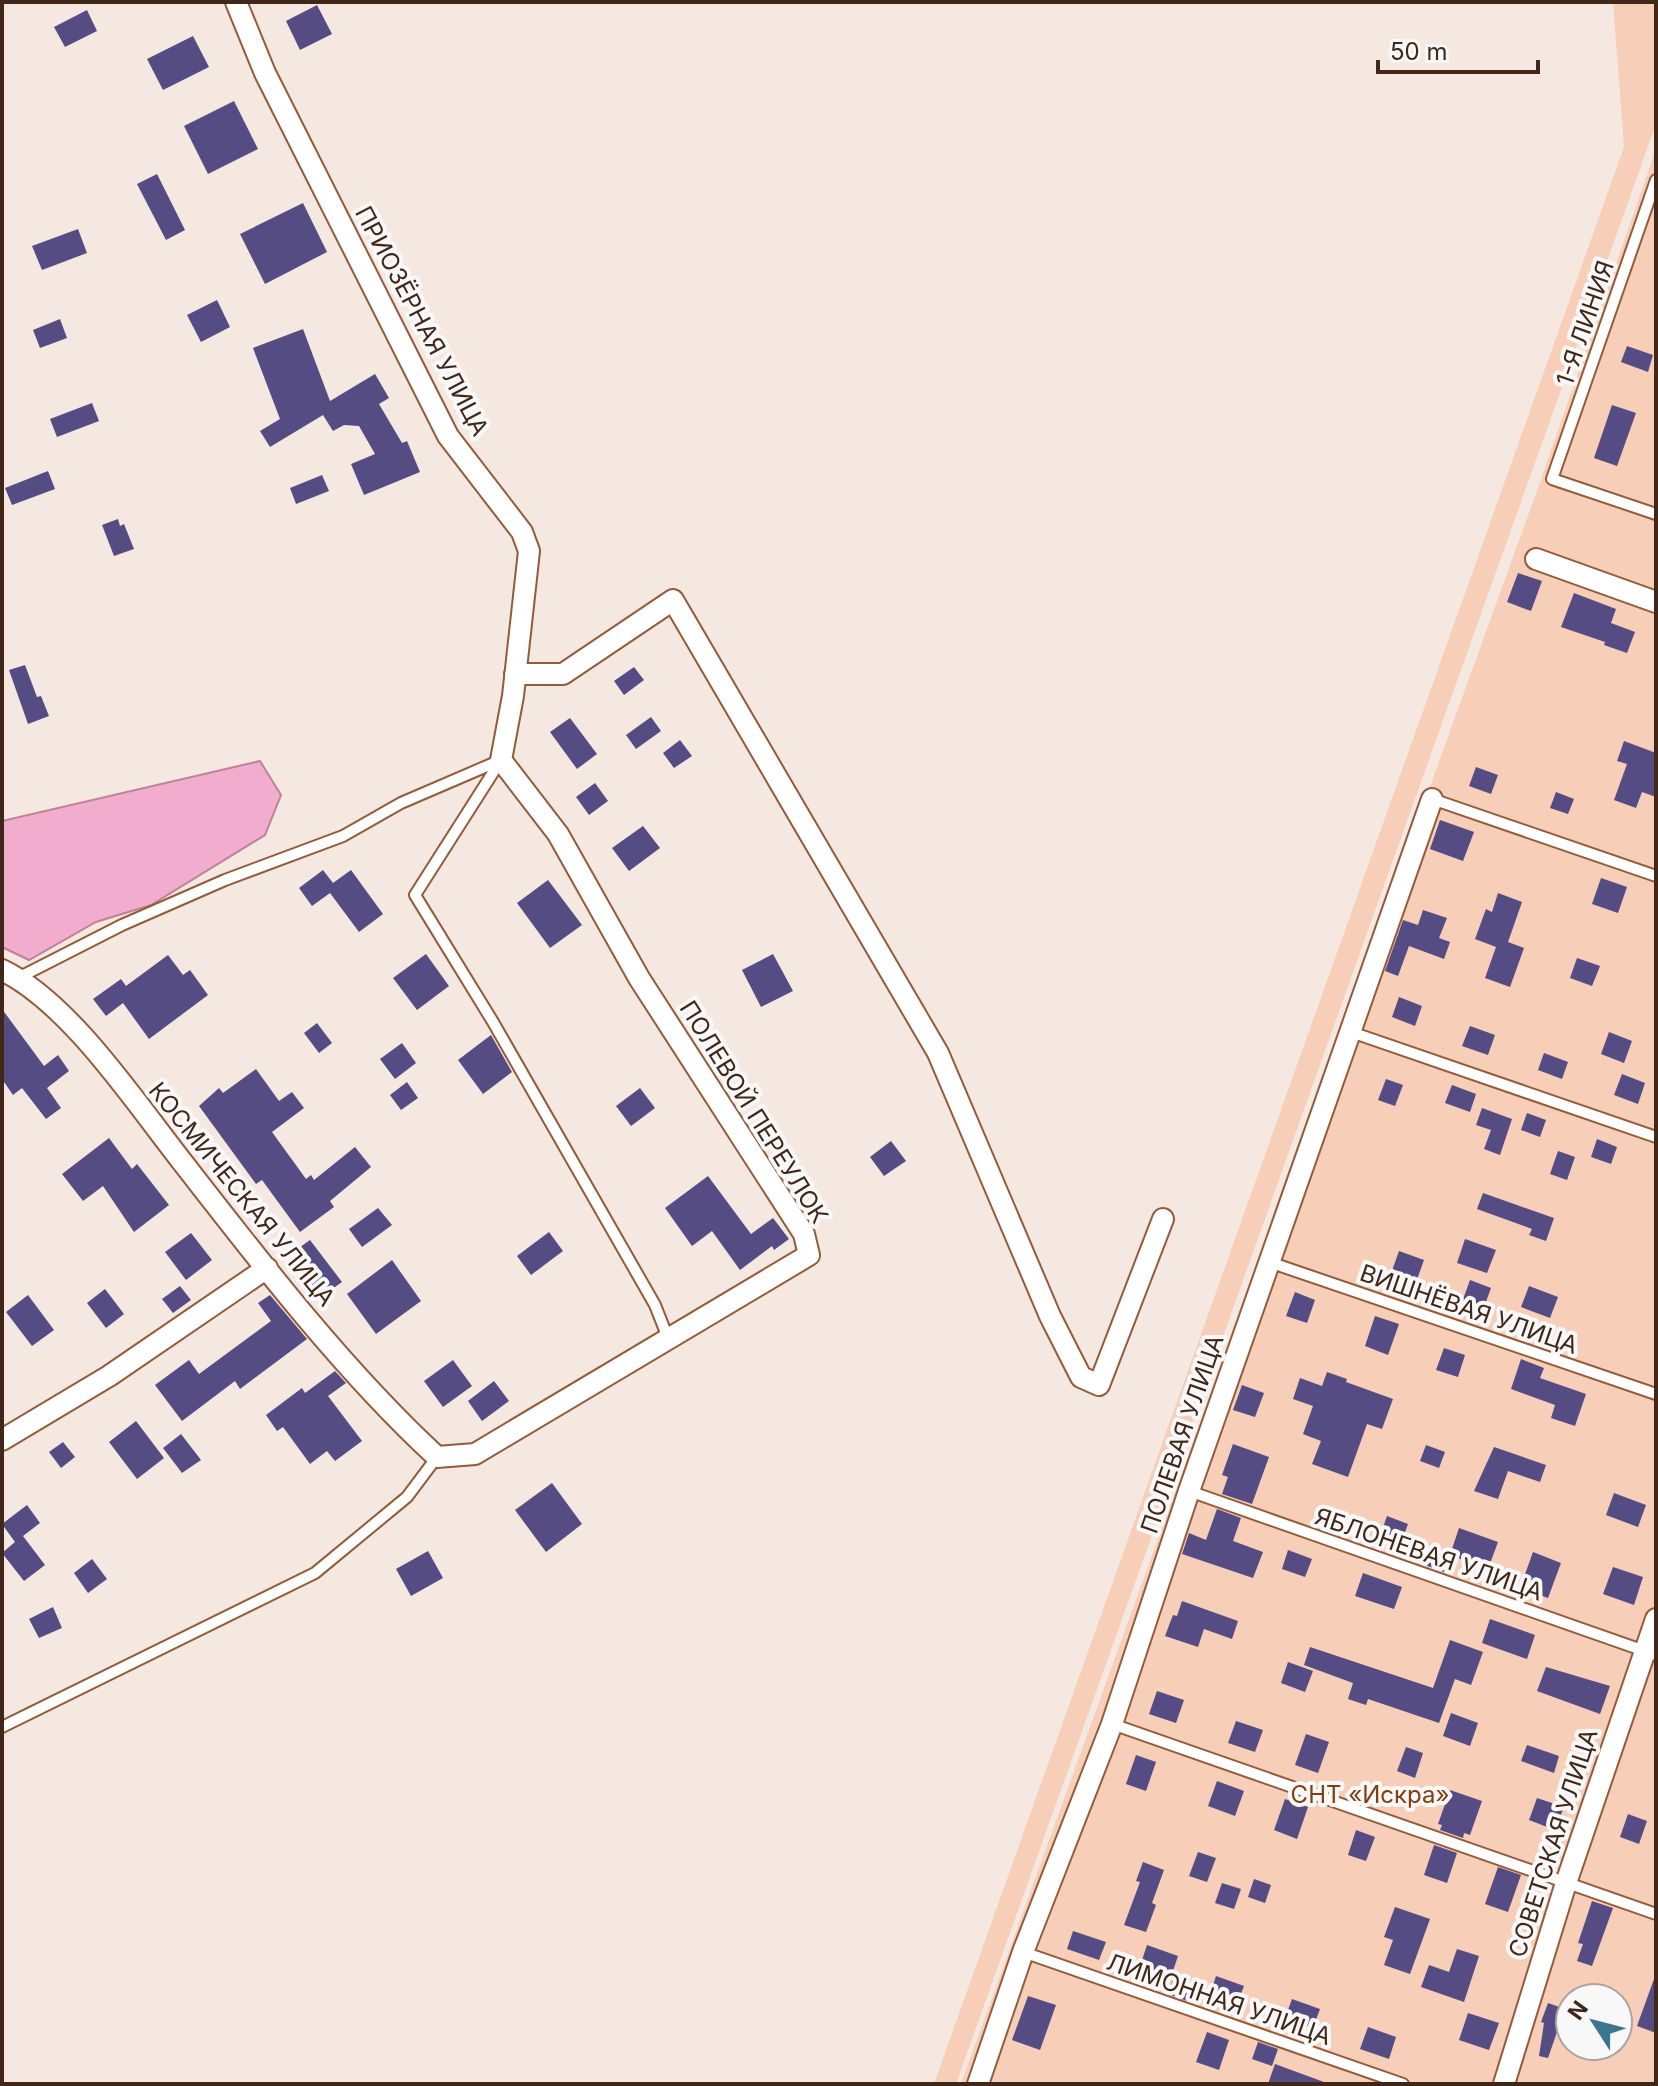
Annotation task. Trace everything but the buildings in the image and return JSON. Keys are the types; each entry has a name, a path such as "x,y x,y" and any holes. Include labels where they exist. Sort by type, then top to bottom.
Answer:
{"street":[{"name":"ПРИОЗЁРНАЯ УЛИЦА","path":"236,2 265,73 448,436 522,532 529,551 515,674 501,760"},
{"path":"1536,559 1656,602"},
{"path":"515,674 563,674 673,600 938,1053 1050,1316 1081,1377 1099,1385 1163,1219"},
{"name":"ПОЛЕВОЙ ПЕРЕУЛОК","path":"437,1457 475,1454 809,1255 804,1234 639,978 558,834 501,760"},
{"name":"ПОЛЕВАЯ УЛИЦА","path":"978,2084 1023,1952 1112,1724 1189,1491 1432,799"},
{"name":"КОСМИЧЕСКАЯ УЛИЦА","path":"10,974 81,1034 267,1268 340,1354 437,1457"},
{"path":"2,1440 109,1376 267,1268"},
{"name":"СОВЕТСКАЯ УЛИЦА","path":"1504,2084 1566,1883 1650,1653 1656,1619"}],"lane":[{"name":"1-Я ЛИНИЯ","path":"1656,180 1552,479 1656,514"},
{"path":"10,974 225,880 343,836 401,803 501,760"},
{"path":"501,760 415,895 493,1022 655,1305 668,1338"},
{"path":"1432,799 1656,876"},
{"path":"1351,1032 1656,1137"},
{"name":"ВИШНЁВАЯ УЛИЦА","path":"1269,1262 1656,1394"},
{"path":"2,1727 315,1573 407,1497 437,1457"},
{"name":"ЯБЛОНЕВАЯ УЛИЦА","path":"1189,1491 1650,1653"},
{"path":"1112,1724 1656,1914"},
{"name":"ЛИМОННАЯ УЛИЦА","path":"1023,1952 1403,2084"}],"green space":[{"path":"1613,2 1656,2 1656,124 956,2084 934,2084 1624,147"},
{"name":"СНТ «Искра»","path":"1656,149 1656,2084 961,2084 1539,485"}],"shaded area":[{"path":"260,761 281,795 265,835 151,905 96,922 29,960 2,947 2,821"}]}
